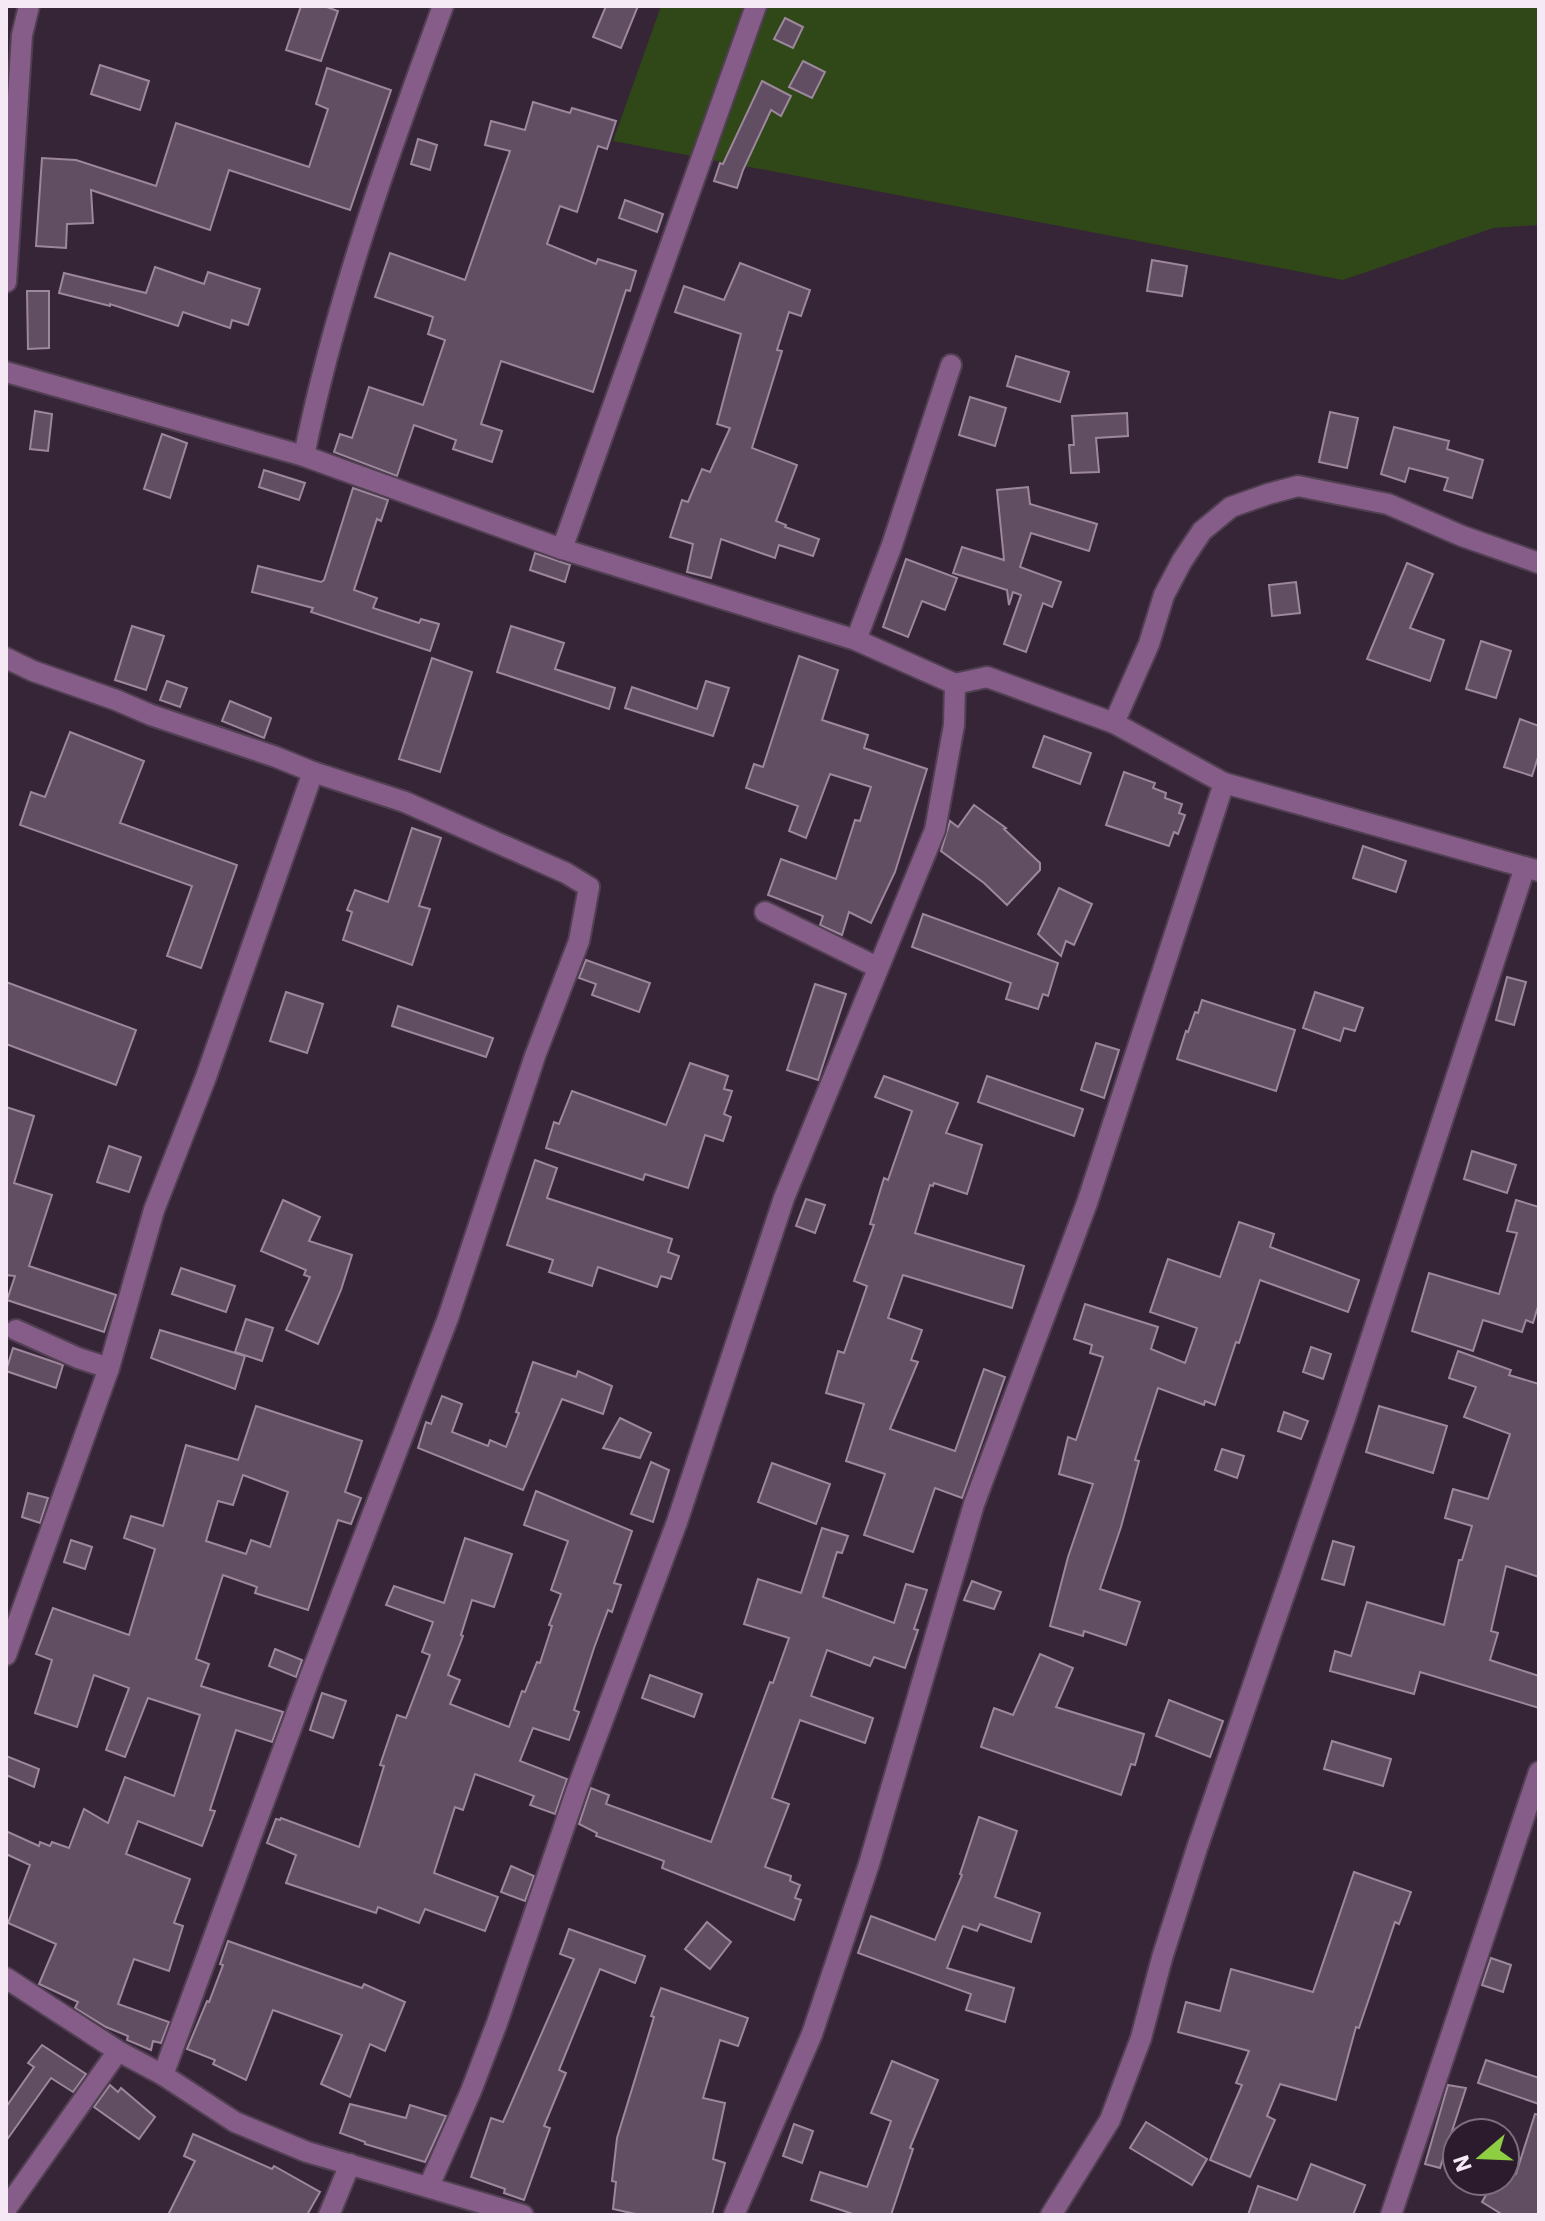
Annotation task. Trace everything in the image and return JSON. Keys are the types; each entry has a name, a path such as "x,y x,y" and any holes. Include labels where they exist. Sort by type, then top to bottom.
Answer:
{"street":[{"path":"6,282 22,35 29,6"},
{"path":"304,456 315,401 367,218 443,6"},
{"path":"562,549 756,6"},
{"path":"856,640 892,545 951,365"},
{"path":"6,372 304,456 562,549 856,640 955,684 987,677 1114,723 1224,783 1532,869 1193,1862 1162,1958 1141,2038 1110,2120 1051,2215"},
{"path":"1114,723 1149,644 1164,595 1202,531 1231,507 1298,486 1388,504 1462,536 1539,563"},
{"path":"6,658 33,671 405,802 566,873 589,887 579,941 535,1056 448,1318 311,1674 163,2075"},
{"path":"429,2186 497,2023 577,1789 677,1522 784,1198 935,830 954,725 955,684"},
{"path":"6,1655 109,1368 154,1210 206,1077 313,772"},
{"path":"734,2215 812,2034 869,1864 974,1504 1087,1203 1224,783"},
{"path":"765,912 877,967"},
{"path":"16,1330 78,1358 109,1368"},
{"path":"1391,2215 1539,1772"},
{"path":"6,1978 235,2122 307,2152 523,2215"},
{"path":"6,2209 118,2051"},
{"path":"329,2215 350,2164"}],"green space":[{"path":"661,6 1539,6 1539,225 1493,228 1343,280 613,141"}],"building":[{"path":"301,6 324,6 338,11 321,61 286,50"},
{"path":"606,6 638,6 621,48 593,37"},
{"path":"785,18 803,27 793,48 774,39"},
{"path":"803,61 825,72 812,98 789,87"},
{"path":"100,65 149,81 140,110 91,94"},
{"path":"327,68 391,90 350,210 229,170 210,230 91,190 93,223 67,224 66,248 36,246 42,158 76,160 156,186 176,123 309,167 328,109 316,104"},
{"path":"762,81 791,96 781,116 771,110 737,188 714,181 720,163 723,164"},
{"path":"533,102 570,113 572,108 616,121 607,149 598,146 577,212 560,206 547,244 596,264 598,259 636,271 630,291 626,290 593,392 501,361 481,424 502,431 492,462 453,449 456,440 414,425 397,476 334,452 340,434 352,438 369,387 423,405 445,340 428,334 433,317 375,297 390,253 465,280 510,151 485,145 491,121 525,130"},
{"path":"418,139 437,145 430,170 411,164"},
{"path":"625,200 663,214 657,232 619,218"},
{"path":"1152,260 1187,266 1182,296 1147,291"},
{"path":"740,263 810,290 801,316 789,312 777,350 782,351 752,448 797,465 776,521 819,539 813,556 779,545 775,558 721,539 711,578 687,572 693,544 670,537 682,500 688,502 702,469 710,472 730,428 717,424 741,334 675,312 684,286 724,300"},
{"path":"155,267 204,284 208,272 260,289 248,325 232,320 230,328 183,312 178,326 110,304 59,293 64,273 146,293"},
{"path":"27,291 49,291 49,348 28,349"},
{"path":"1016,356 1069,372 1060,402 1007,386"},
{"path":"970,397 1006,408 995,446 959,435"},
{"path":"35,411 52,414 48,451 30,449"},
{"path":"1330,412 1358,418 1347,468 1319,462"},
{"path":"1127,413 1128,436 1096,438 1099,472 1071,473 1069,445 1074,445 1072,416"},
{"path":"1394,427 1449,441 1447,449 1483,460 1472,498 1444,490 1448,478 1409,468 1405,482 1381,474"},
{"path":"162,434 187,443 170,498 144,489"},
{"path":"264,470 305,483 299,500 259,487"},
{"path":"1028,487 1030,504 1097,524 1089,551 1031,533 1020,567 1061,582 1052,607 1043,603 1026,652 1004,644 1021,595 1013,592 1009,605 1007,590 953,573 962,547 1004,560 997,490"},
{"path":"353,488 388,500 381,521 377,519 354,590 377,598 373,608 419,623 421,619 439,624 430,651 311,612 313,608 252,592 258,566 321,582 324,580"},
{"path":"535,553 570,565 565,582 530,570"},
{"path":"906,559 957,578 945,610 922,601 908,637 883,627"},
{"path":"1407,563 1433,574 1410,628 1444,640 1430,681 1367,659"},
{"path":"1296,582 1300,613 1272,616 1269,585"},
{"path":"132,626 164,636 146,690 115,680"},
{"path":"511,626 564,643 555,669 615,688 609,709 497,672"},
{"path":"1481,641 1511,651 1496,698 1466,689"},
{"path":"799,656 838,670 822,720 868,735 864,748 927,769 895,872 871,923 849,912 842,935 820,925 823,916 768,895 781,859 836,879 855,820 860,821 871,787 830,774 806,838 789,831 798,806 746,788 754,764 763,767"},
{"path":"432,658 472,672 440,772 399,759"},
{"path":"167,681 187,688 180,707 160,700"},
{"path":"706,681 729,688 713,736 625,708 632,687 697,709"},
{"path":"230,701 271,718 264,738 222,721"},
{"path":"1520,719 1539,726 1539,754 1532,776 1504,767"},
{"path":"70,732 144,761 120,823 237,865 201,968 167,956 192,886 20,825 31,792 45,797"},
{"path":"1044,736 1091,753 1080,784 1033,767"},
{"path":"1124,772 1155,783 1153,788 1166,793 1165,798 1182,804 1179,813 1185,815 1178,834 1174,832 1169,846 1106,825"},
{"path":"974,805 1006,828 1040,863 1040,870 1007,905 984,883 941,851 950,821 958,827"},
{"path":"412,828 441,838 419,906 430,909 412,965 343,940 352,912 347,910 355,890 388,902"},
{"path":"1363,846 1406,861 1396,892 1353,878"},
{"path":"1059,888 1092,904 1074,945 1066,941 1061,956 1038,934"},
{"path":"923,914 1058,963 1048,996 1043,994 1038,1009 1006,999 1011,983 912,947"},
{"path":"586,960 650,983 639,1012 592,995 596,984 579,978"},
{"path":"1507,977 1526,982 1514,1025 1496,1020"},
{"path":"6,982 136,1030 116,1085 6,1044"},
{"path":"815,984 846,994 818,1080 787,1070"},
{"path":"286,992 323,1004 307,1053 270,1041"},
{"path":"1315,992 1363,1008 1355,1031 1344,1028 1340,1041 1303,1028"},
{"path":"1202,1000 1295,1030 1276,1091 1177,1059 1186,1031 1195,1012 1198,1013"},
{"path":"398,1006 493,1038 486,1057 392,1026"},
{"path":"1096,1043 1119,1050 1104,1098 1081,1090"},
{"path":"690,1063 728,1076 724,1089 732,1091 724,1114 731,1117 723,1141 705,1135 688,1188 645,1174 643,1180 546,1148 554,1122 559,1124 572,1091 666,1125"},
{"path":"884,1076 958,1103 946,1133 982,1145 967,1194 934,1183 930,1185 915,1233 1024,1266 1012,1308 903,1275 888,1318 922,1330 911,1360 918,1362 890,1429 955,1451 984,1369 1005,1377 962,1498 935,1488 913,1552 864,1535 885,1474 846,1461 864,1404 826,1393 838,1351 844,1353 867,1286 854,1281 874,1225 870,1224 884,1178 888,1180 912,1111 875,1097"},
{"path":"987,1076 1083,1109 1074,1136 978,1102"},
{"path":"6,1107 34,1116 14,1183 52,1195 29,1266 116,1295 104,1332 7,1300 15,1276 6,1275"},
{"path":"109,1146 141,1157 129,1192 97,1182"},
{"path":"1472,1151 1516,1165 1507,1193 1464,1179"},
{"path":"535,1160 557,1168 547,1198 672,1239 668,1252 679,1256 671,1279 661,1276 657,1287 598,1267 592,1286 549,1272 553,1260 507,1245"},
{"path":"806,1199 825,1205 815,1233 796,1226"},
{"path":"283,1200 320,1217 309,1241 352,1255 318,1344 286,1330 310,1277 304,1275 306,1270 261,1251"},
{"path":"1516,1200 1539,1207 1539,1303 1533,1323 1526,1320 1522,1332 1483,1320 1473,1351 1412,1331 1429,1273 1499,1294 1517,1233 1507,1231"},
{"path":"1239,1222 1274,1234 1270,1247 1359,1280 1348,1312 1260,1280 1215,1405 1205,1401 1204,1405 1158,1388 1135,1460 1139,1461 1121,1527 1100,1589 1140,1602 1126,1645 1084,1631 1083,1636 1050,1626 1068,1557 1093,1484 1059,1474 1068,1437 1076,1440 1103,1357 1090,1353 1092,1345 1074,1339 1085,1304 1158,1327 1151,1349 1185,1363 1197,1328 1150,1312 1168,1259 1220,1277"},
{"path":"181,1268 235,1286 226,1312 172,1294"},
{"path":"246,1319 273,1328 262,1361 235,1352"},
{"path":"160,1330 245,1356 235,1389 151,1358"},
{"path":"1311,1347 1331,1354 1323,1379 1303,1372"},
{"path":"13,1348 63,1365 56,1388 6,1371"},
{"path":"1458,1351 1511,1370 1509,1375 1539,1384 1539,1577 1506,1566 1491,1631 1498,1633 1490,1660 1539,1676 1539,1708 1420,1672 1414,1694 1330,1671 1335,1651 1351,1656 1367,1602 1444,1625 1459,1560 1462,1560 1472,1526 1445,1518 1453,1489 1488,1499 1510,1434 1464,1417 1476,1387 1449,1378"},
{"path":"533,1362 576,1377 578,1371 612,1386 603,1414 562,1399 523,1490 418,1448 426,1422 431,1424 442,1396 462,1404 452,1432 488,1446 490,1440 506,1447"},
{"path":"256,1406 362,1441 345,1492 361,1498 351,1524 338,1520 308,1610 255,1593 257,1587 223,1575 196,1659 209,1664 201,1686 283,1712 272,1742 236,1730 210,1810 215,1811 202,1846 138,1821 126,1854 190,1879 174,1923 183,1926 169,1971 134,1959 118,2004 169,2022 161,2043 153,2041 151,2050 127,2040 128,2036 75,2008 78,2002 39,1984 56,1944 8,1923 30,1865 6,1854 6,1831 39,1846 40,1842 50,1846 52,1842 69,1848 84,1809 108,1823 125,1777 174,1796 200,1715 148,1698 125,1757 106,1750 129,1688 94,1675 77,1727 35,1713 52,1660 36,1654 53,1608 129,1635 155,1549 124,1538 131,1516 163,1526 186,1445 238,1460","holes":["243,1475 288,1492 270,1547 251,1540 246,1554 206,1541 218,1501 233,1505"]},
{"path":"1379,1406 1447,1426 1433,1473 1366,1452"},
{"path":"1284,1412 1308,1421 1301,1439 1278,1431"},
{"path":"620,1418 651,1433 640,1458 603,1448"},
{"path":"1222,1449 1244,1456 1237,1478 1215,1470"},
{"path":"651,1462 669,1470 653,1522 631,1514"},
{"path":"772,1463 830,1484 816,1524 758,1502"},
{"path":"536,1491 632,1531 614,1583 621,1585 594,1648 574,1710 579,1712 569,1740 533,1728 520,1761 567,1779 555,1814 530,1805 534,1796 475,1774 463,1810 455,1807 434,1873 498,1897 485,1931 425,1909 419,1923 378,1907 376,1913 286,1883 296,1855 267,1843 276,1819 281,1818 359,1847 384,1766 380,1765 397,1715 406,1718 430,1655 422,1652 433,1622 386,1605 394,1586 444,1603 465,1538 512,1554 494,1607 472,1600 463,1636 448,1675 460,1680 450,1704 509,1727 522,1691 525,1692 537,1662 540,1663 552,1626 549,1625 561,1594 551,1590 568,1541 524,1525"},
{"path":"28,1493 48,1498 40,1523 22,1517"},
{"path":"822,1528 848,1536 842,1553 837,1552 823,1597 894,1623 906,1584 927,1590 905,1668 874,1657 870,1666 827,1650 811,1696 873,1718 865,1743 800,1720 772,1798 789,1804 765,1867 791,1876 790,1881 800,1885 795,1898 801,1900 794,1920 662,1868 664,1861 596,1836 597,1833 579,1824 591,1788 609,1795 606,1804 711,1842 789,1638 744,1624 758,1579 801,1593"},
{"path":"71,1540 92,1547 85,1569 64,1562"},
{"path":"1333,1541 1354,1547 1344,1585 1322,1579"},
{"path":"972,1581 1001,1592 994,1609 964,1600"},
{"path":"275,1649 302,1660 296,1677 269,1666"},
{"path":"1040,1654 1073,1668 1056,1707 1144,1734 1135,1765 1131,1764 1121,1795 981,1747 994,1708 1013,1715"},
{"path":"650,1675 702,1694 694,1717 642,1698"},
{"path":"322,1693 346,1701 333,1738 310,1730"},
{"path":"1169,1700 1223,1721 1210,1757 1156,1736"},
{"path":"1332,1741 1391,1759 1383,1786 1324,1769"},
{"path":"6,1756 39,1769 34,1787 6,1775"},
{"path":"979,1817 1017,1831 995,1897 1040,1913 1031,1942 980,1924 977,1931 963,1926 947,1968 1014,1988 1005,2022 966,2010 971,1994 858,1953 871,1916 935,1940 962,1875"},
{"path":"511,1866 534,1876 525,1901 501,1892"},
{"path":"1354,1872 1411,1892 1399,1924 1395,1922 1359,2028 1356,2027 1336,2100 1280,2084 1267,2116 1275,2120 1250,2177 1210,2160 1242,2085 1236,2083 1249,2051 1178,2032 1186,2002 1220,2011 1231,1969 1313,1992"},
{"path":"707,1922 731,1942 710,1969 685,1949"},
{"path":"569,1929 645,1956 635,1983 600,1969 559,2070 566,2073 544,2126 550,2128 524,2200 504,2193 505,2189 471,2177 491,2118 503,2122 574,1959 560,1954"},
{"path":"228,1941 362,1988 364,1984 405,2002 385,2051 370,2044 350,2097 321,2084 342,2035 273,2010 246,2080 213,2064 215,2060 187,2049 209,2002"},
{"path":"1491,1958 1511,1965 1503,1992 1482,1985"},
{"path":"661,1988 748,2018 738,2046 720,2040 703,2098 725,2103 713,2159 725,2163 712,2215 640,2215 613,2209 616,2182 612,2181 617,2138"},
{"path":"42,2045 86,2074 73,2092 51,2078 6,2141 6,2107 34,2067 28,2063"},
{"path":"1486,2060 1539,2078 1539,2104 1478,2083"},
{"path":"892,2061 938,2080 910,2148 913,2149 891,2215 856,2215 811,2200 820,2172 867,2187 891,2121 871,2113"},
{"path":"110,2085 118,2092 121,2088 155,2117 139,2139 94,2107"},
{"path":"1448,2085 1466,2088 1457,2117 1441,2117 1440,2168 1425,2164"},
{"path":"350,2104 406,2118 410,2105 446,2116 425,2162 340,2133"},
{"path":"1535,2114 1539,2115 1539,2215 1503,2215 1482,2202 1485,2197 1521,2197 1521,2158"},
{"path":"1146,2122 1207,2159 1192,2185 1130,2148"},
{"path":"794,2124 813,2131 802,2163 783,2156"},
{"path":"193,2134 272,2169 274,2166 320,2192 307,2215 168,2215 195,2161 184,2156"},
{"path":"1311,2164 1365,2185 1353,2215 1248,2215 1258,2186 1297,2200"}]}
